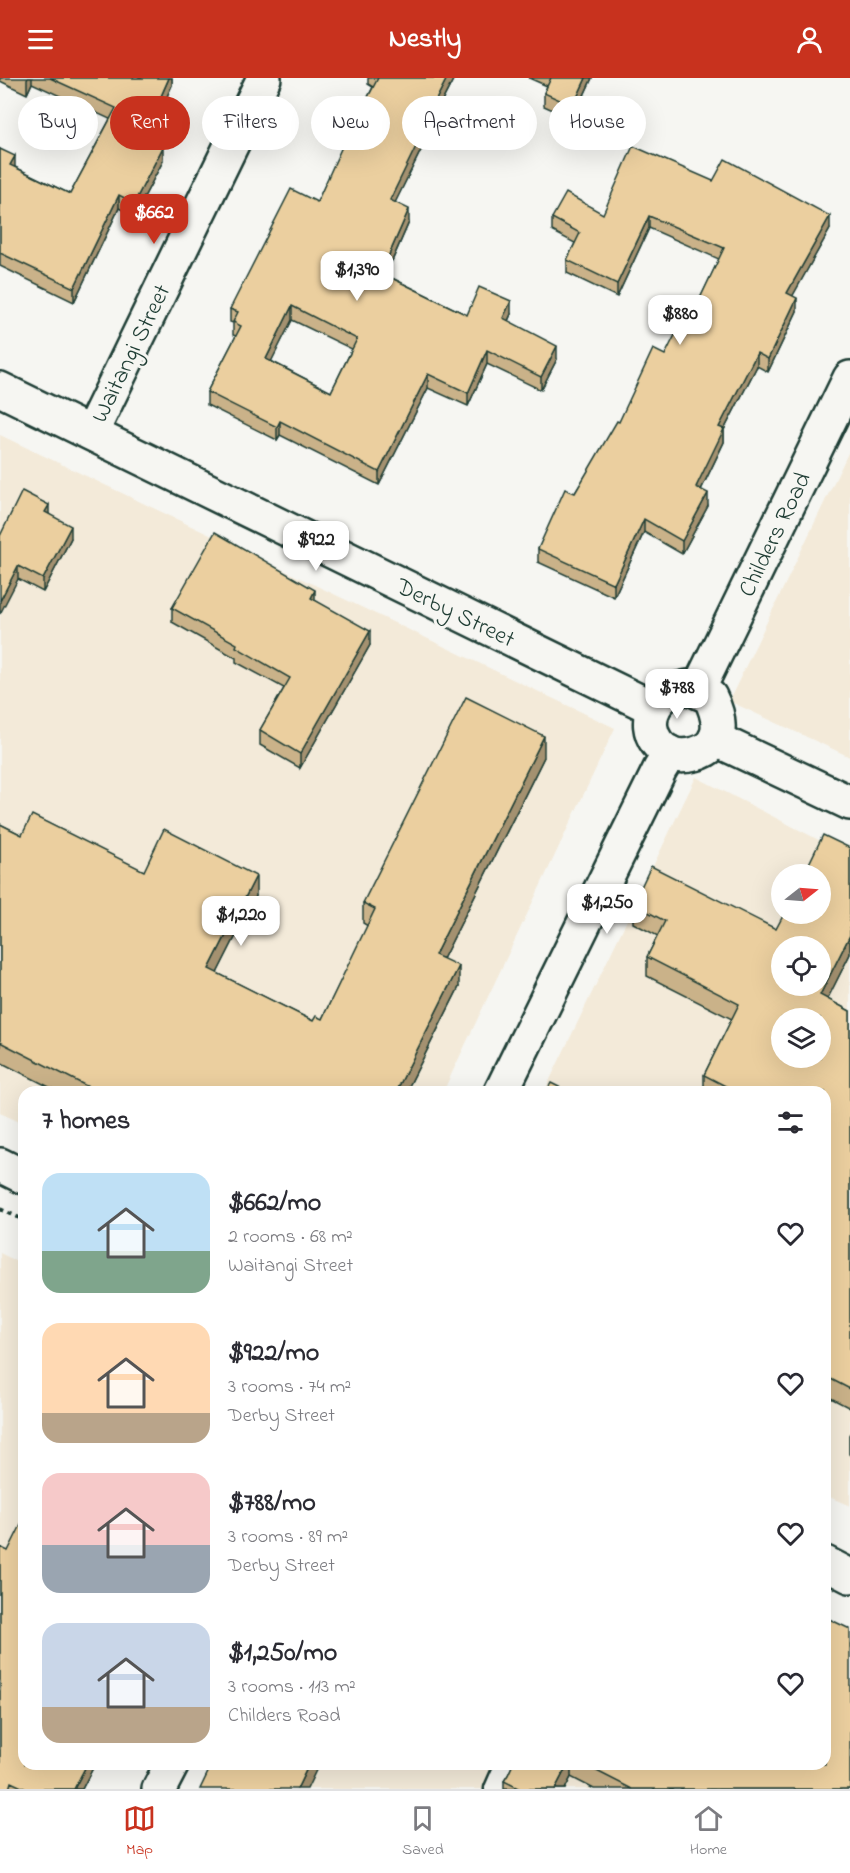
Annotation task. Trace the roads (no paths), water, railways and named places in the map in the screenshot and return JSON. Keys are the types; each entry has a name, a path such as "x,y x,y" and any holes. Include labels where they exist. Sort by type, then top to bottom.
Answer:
{"street":[{"name":"Waitangi Street","path":"91,434 264,78"},
{"name":"Childers Road","path":"698,690 850,378"},
{"name":"Derby Street","path":"0,389 653,708"},
{"path":"688,687 698,690 710,697 715,707 719,720 715,739 707,749 698,753 679,756 670,753 655,740 649,717 653,708 666,694 688,687"},
{"path":"715,739 850,803"},
{"path":"504,1086 660,769 670,753"},
{"path":"0,1165 18,1174"},
{"path":"831,1566 850,1576"},
{"path":"159,1789 169,1770"}],"lane":[{"path":"496,1789 504,1770"}]}
